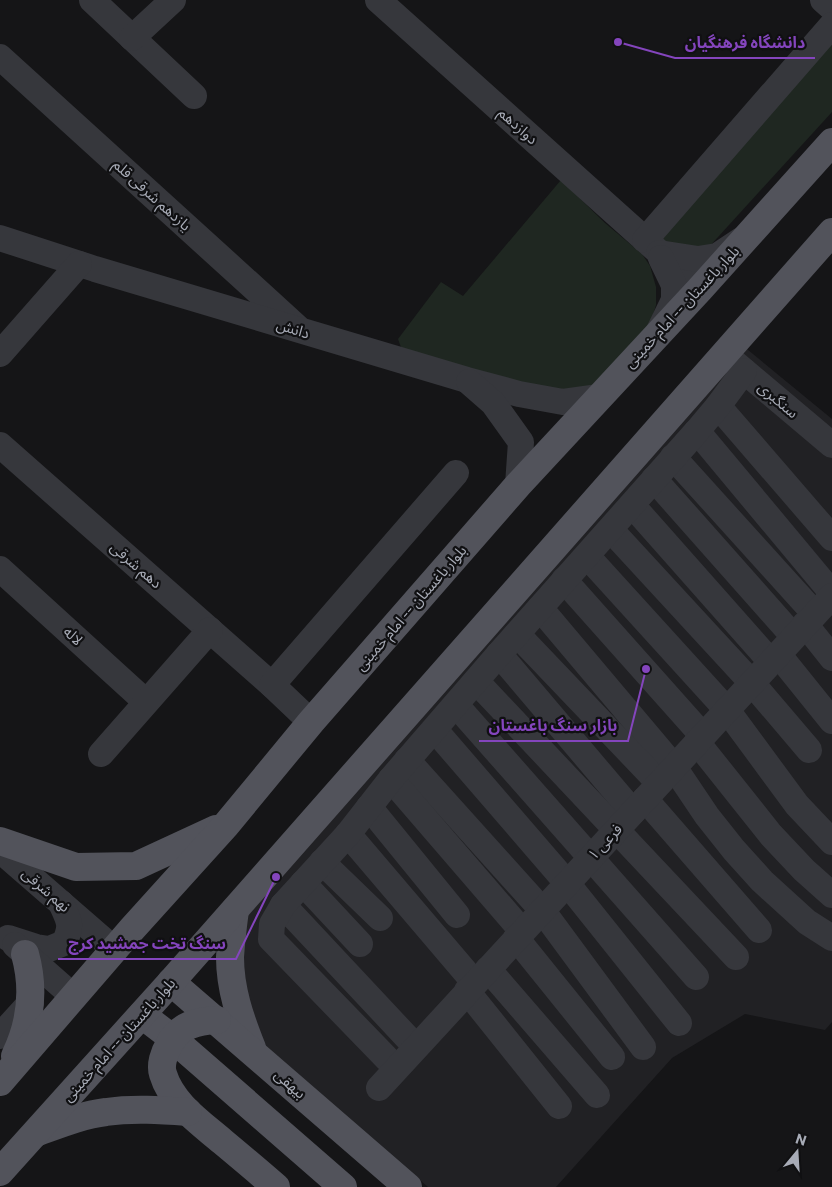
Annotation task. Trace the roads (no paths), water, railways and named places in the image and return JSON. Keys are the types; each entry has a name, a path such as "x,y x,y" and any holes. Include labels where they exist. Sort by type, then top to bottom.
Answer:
{"main road":[{"name":"بلوار باغستان -- امام خمینی","path":"3,1079 518,485 700,289 832,142"},
{"name":"بلوار باغستان -- امام خمینی","path":"0,1172 235,910 734,363 832,232"},
{"path":"0,841 76,867 136,866 226,824"},
{"path":"235,910 230,957 233,989 239,1015 253,1052"},
{"path":"3,1079 24,1037 31,1002 30,972 11,941"},
{"name":"بیهقی","path":"171,982 408,1187"},
{"path":"142,1015 172,1038 343,1187"},
{"path":"217,1020 190,1024 172,1038 162,1061 162,1072 170,1091 188,1112 276,1187"},
{"path":"37,1132 78,1118 105,1112 131,1110 188,1112"}],"street":[{"path":"92,0 194,96"},
{"path":"132,38 173,0"},
{"name":"دوازدهم","path":"378,0 700,289"},
{"path":"823,0 832,8"},
{"path":"652,246 832,25"},
{"name":"یازدهم شرقی قلم","path":"0,57 304,332"},
{"path":"652,246 698,259 717,256 746,237"},
{"name":"دانش","path":"0,238 79,264 467,380 493,403 521,442 518,485"},
{"path":"652,246 674,285 674,300 658,334"},
{"path":"0,354 79,264"},
{"path":"396,1068 271,938 272,924 283,905 348,834 399,770 718,406 734,363"},
{"name":"سنگبری","path":"734,363 832,445"},
{"path":"467,380 519,394 563,402 599,396"},
{"path":"718,406 832,538"},
{"path":"697,431 832,658"},
{"name":"دهم شرقی","path":"0,445 312,722"},
{"path":"673,457 809,621 832,721"},
{"path":"272,685 456,473"},
{"path":"654,479 809,621"},
{"path":"632,505 809,621"},
{"path":"611,530 752,683 809,750"},
{"path":"587,556 727,710 798,805 832,842"},
{"name":"لاله","path":"0,569 146,702"},
{"path":"564,580 700,739 771,835 804,870 832,894"},
{"path":"540,608 736,957"},
{"name":"۱ فرعی","path":"379,1088 809,621"},
{"path":"101,754 210,630"},
{"path":"517,634 645,798 759,930"},
{"path":"499,654 645,798"},
{"path":"476,682 645,798 708,816 734,850 762,881 807,922 832,938"},
{"path":"456,704 696,977"},
{"path":"435,730 567,883 679,1023"},
{"path":"399,770 542,910 642,1047"},
{"path":"399,770 519,935 612,1057"},
{"path":"369,808 457,915"},
{"path":"348,834 476,981 596,1095"},
{"name":"نهم شرقی","path":"0,850 115,950"},
{"path":"322,862 380,918"},
{"path":"303,883 360,944"},
{"path":"11,941 50,949 64,943 70,931 68,918 61,903"},
{"path":"283,905 416,1047"},
{"path":"11,941 74,997"},
{"path":"476,981 559,1106"},
{"path":"0,1036 31,1002"}],"place":[{"name":"دانشگاه فرهنگیان","path":"618,42"},
{"name":"بازار سنگ باغستان","path":"646,669"},
{"name":"سنگ تخت جمشید کرج","path":"276,877"}]}
